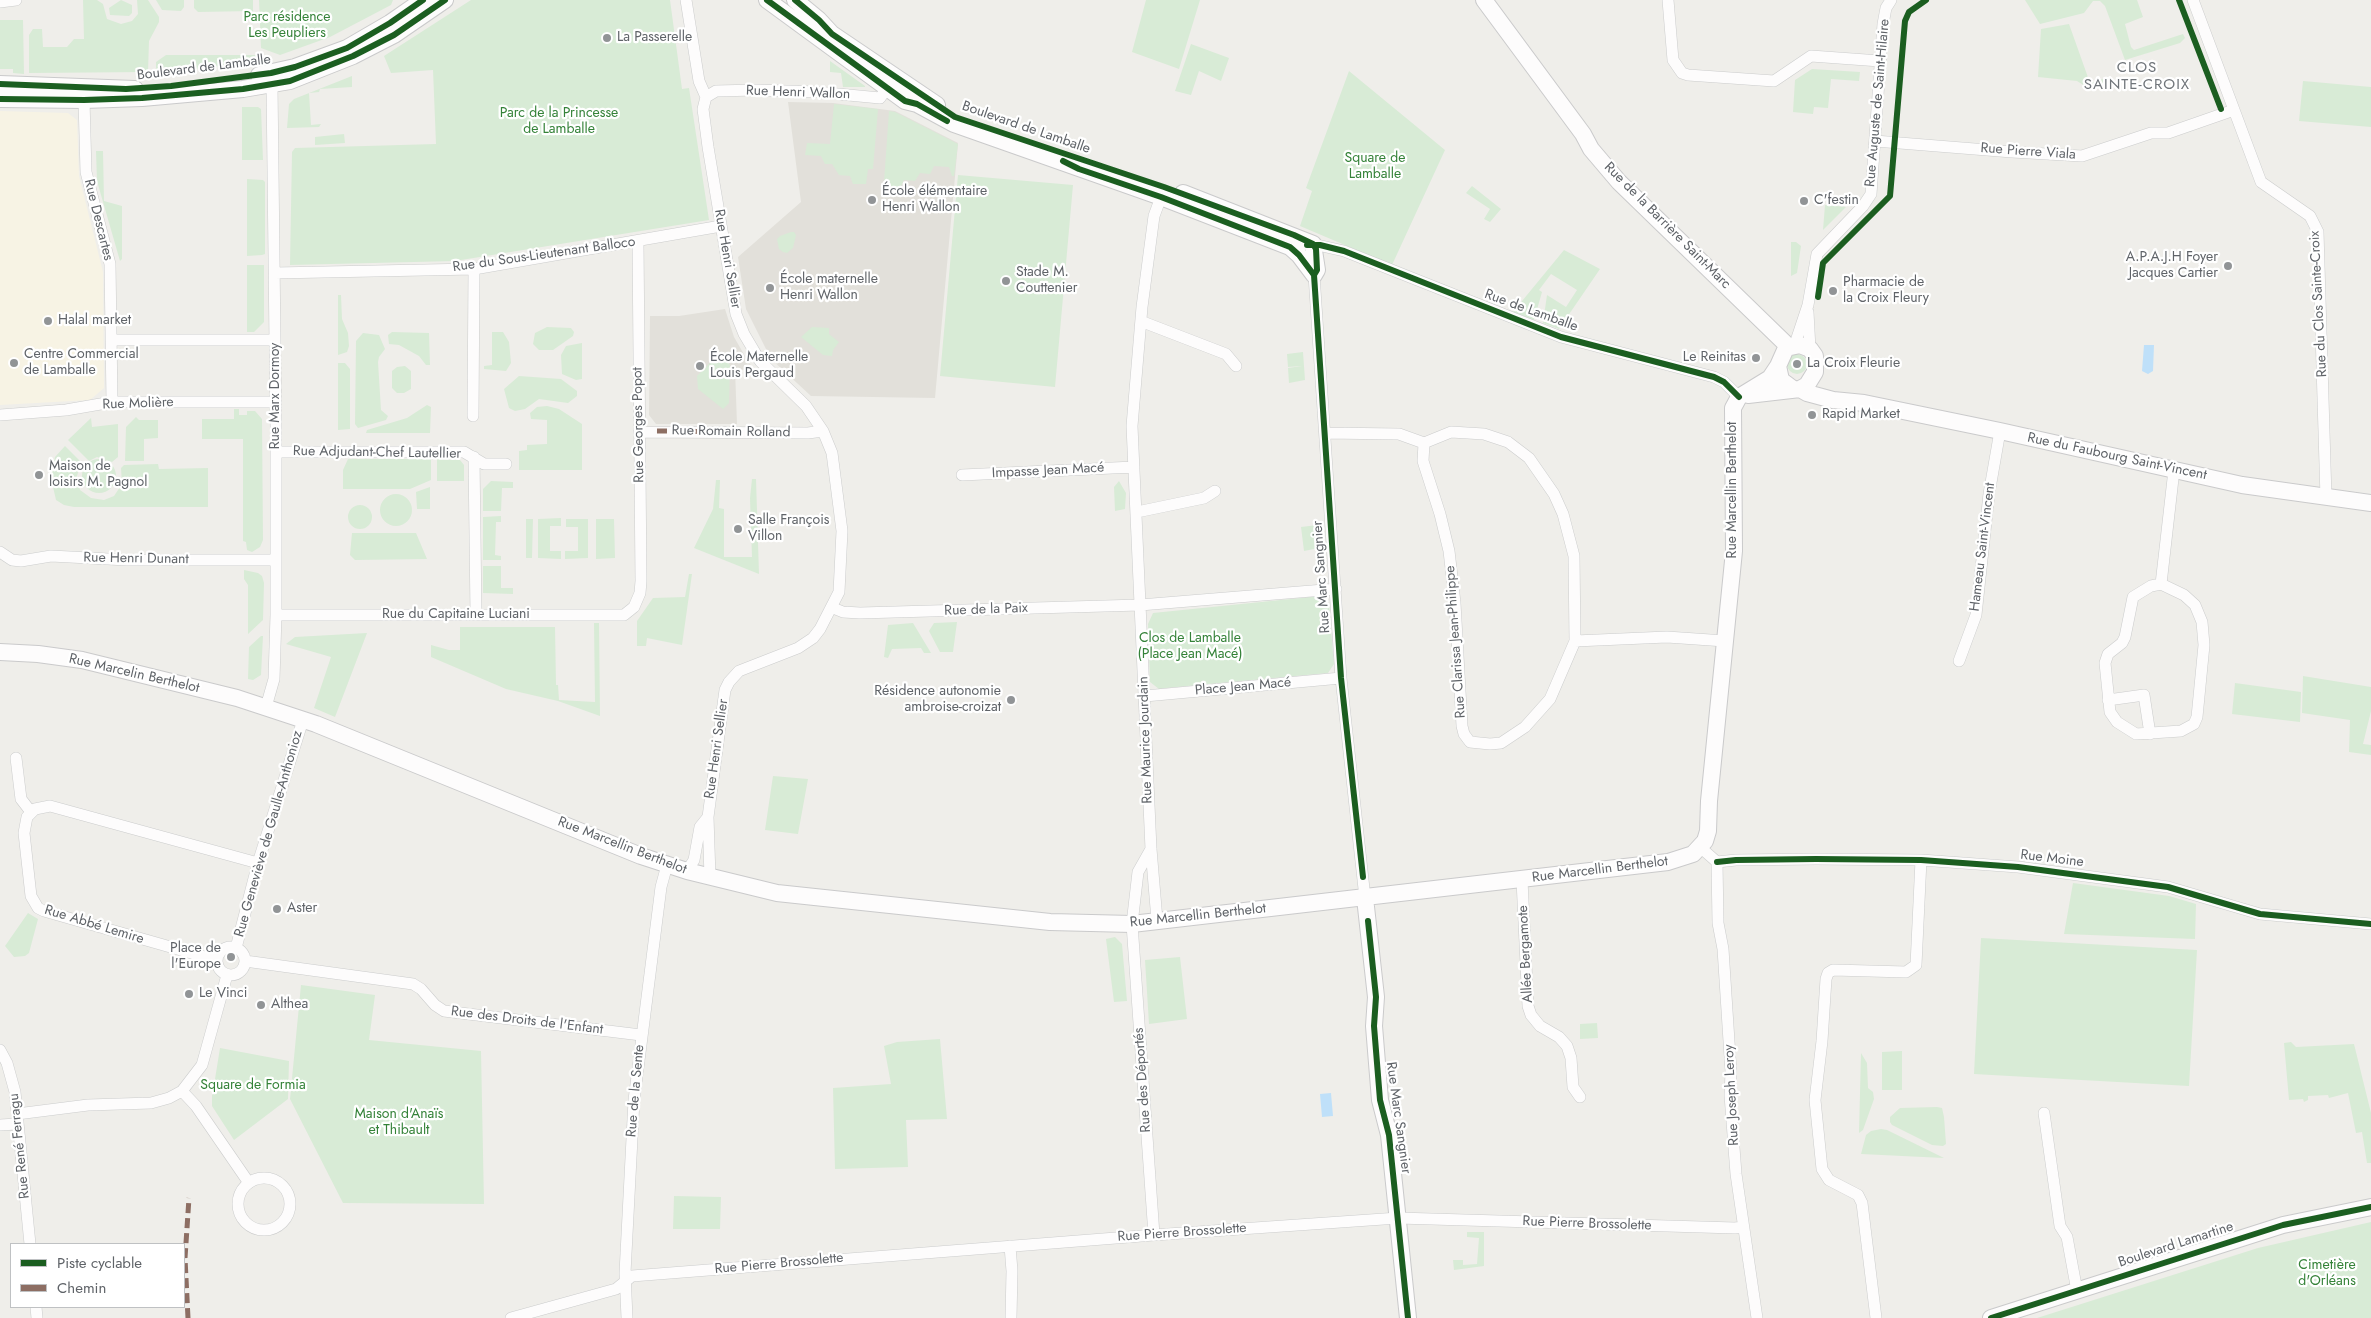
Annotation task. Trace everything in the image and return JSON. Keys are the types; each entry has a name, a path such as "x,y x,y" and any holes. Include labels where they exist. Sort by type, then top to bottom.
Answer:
{"main road":[{"name":"Boulevard de Lamballe","path":"0,84 84,94 142,98 314,73 394,35 415,7 446,0"},
{"name":"Boulevard de Lamballe","path":"767,0 891,83"},
{"name":"Rue de la Barrière Saint-Marc","path":"1484,0 1583,134 1591,149 1618,182 1798,347"},
{"name":"Boulevard de Lamballe","path":"802,2 832,34 891,83 905,101 917,104 954,124 1294,235 1314,244"},
{"name":"Boulevard de Lamballe","path":"0,99 84,94"},
{"name":"Boulevard de Lamballe","path":"1162,192 1290,247 1299,255 1314,275"},
{"path":"1314,244 1317,270 1314,275"},
{"path":"1798,347 1814,356 1815,372 1811,381 1796,389 1740,396 1770,378 1778,366 1781,357 1798,347"},
{"path":"1778,366 1780,380 1796,389"},
{"name":"Rue du Faubourg Saint-Vincent","path":"1815,372 1835,392 1864,403"},
{"name":"Rue du Faubourg Saint-Vincent","path":"1796,389 1831,399 1864,403 2242,485 2371,504"},
{"name":"Rue Marcellin Berthelot","path":"266,708 303,720 667,866 777,893 1050,922 1132,924 1681,860 1693,854 1700,847 1705,841 1708,832 1734,551 1733,408 1740,396"},
{"name":"Rue Marcelin Berthelot","path":"0,652 38,654 99,664 233,697 266,708"},
{"name":"Rue Marc Sangnier","path":"1365,898 1376,997 1374,1026 1380,1100 1389,1135 1408,1318"},
{"name":"Boulevard Lamartine","path":"1991,1318 2283,1225 2371,1207"}],"street":[{"path":"0,2 16,0"},
{"name":"Rue Henri Sellier","path":"686,0 699,81 706,98 703,109 708,147 734,303 744,334 760,361 806,406 823,431 832,453 841,524 840,584 833,608 820,629 805,644 747,666 739,670 729,682 721,713 708,817 710,878"},
{"path":"1668,0 1673,60 1682,72 1688,76 1774,81 1811,56 1880,61"},
{"name":"Rue Auguste de Saint-Hilaire","path":"1798,347 1817,254 1870,198 1880,61 1885,14 1891,0"},
{"name":"Rue du Clos Sainte-Croix","path":"2193,0 2261,182 2310,216 2318,232 2326,498"},
{"name":"Rue Marx Dormoy","path":"266,708 274,679 276,614 276,402 272,78"},
{"name":"Rue Henri Wallon","path":"706,98 716,91 756,90 817,92 880,98 891,83"},
{"name":"Rue Descartes","path":"84,94 86,172 110,264 112,402"},
{"name":"Rue Pierre Viala","path":"1875,141 2082,156 2151,133 2168,132 2234,110"},
{"name":"Rue Maurice Jourdain","path":"1157,920 1151,849 1132,426 1142,307 1154,216 1162,192"},
{"name":"Rue du Sous-Lieutenant Balloco","path":"275,273 474,268 638,242 721,226"},
{"name":"Rue Georges Popot","path":"634,607 640,593 641,581 638,242"},
{"name":"Rue de Lamballe","path":"1314,244 1344,251 1560,337 1714,377 1724,382 1740,396"},
{"path":"473,416 474,268"},
{"name":"Rue Marc Sangnier","path":"1314,275 1341,678 1365,898"},
{"name":"Rue Auguste de Saint-Hilaire","path":"1798,347 1808,305"},
{"path":"1142,322 1226,354 1236,366"},
{"path":"111,340 275,340"},
{"name":"Rue Molière","path":"0,415 66,410 112,402 276,402"},
{"name":"Rue Romain Rolland","path":"639,432 823,431"},
{"name":"Rue Clarissa Jean-Philippe","path":"1451,432 1484,434 1499,438 1518,449 1529,458 1540,473 1563,514 1574,556 1575,641 1550,699 1525,727 1501,743 1478,743 1466,738 1460,713 1455,603 1449,551 1440,514 1423,461 1424,443 1451,432"},
{"name":"Hameau Saint-Vincent","path":"1959,661 1976,615 1988,494 2000,432"},
{"path":"1325,433 1398,434 1424,443"},
{"name":"Rue Adjudant-Chef Lautellier","path":"276,452 464,452 484,464 506,464"},
{"path":"474,457 476,615"},
{"name":"Impasse Jean Macé","path":"962,475 1134,467"},
{"path":"2161,584 2174,470"},
{"path":"1137,512 1204,498 1215,491"},
{"name":"Rue Henri Dunant","path":"0,552 12,560 21,561 51,556 127,560 276,560"},
{"path":"2161,584 2184,595 2195,605 2202,622 2204,645 2197,717 2194,724 2181,731 2136,734 2117,722 2110,712 2106,658 2122,643 2126,636 2133,597 2151,586 2161,584"},
{"path":"1140,605 1336,590"},
{"name":"Rue de la Paix","path":"833,608 843,612 860,613 1140,605"},
{"name":"Rue du Capitaine Luciani","path":"276,614 616,615 624,614 634,607"},
{"path":"1575,641 1667,637 1725,641"},
{"name":"Place Jean Macé","path":"1144,696 1341,678"},
{"path":"2108,700 2144,695 2150,734"},
{"name":"Rue Geneviève de Gaulle-Anthonioz","path":"236,948 258,863 303,720"},
{"path":"16,758 21,799 31,812 39,807 50,806 258,863"},
{"name":"Rue Abbé Lemire","path":"31,812 25,822 24,833 30,896 38,908 44,912 217,958"},
{"name":"Rue Henri Sellier","path":"687,871 694,860 700,827 708,817"},
{"path":"1700,847 1719,865"},
{"path":"1132,924 1138,872 1151,849"},
{"name":"Rue Moine","path":"1719,865 1736,860 1816,859 1920,860 2018,867 2168,887 2260,914 2371,924"},
{"path":"1876,1318 1862,1203 1858,1195 1829,1180 1822,1169 1814,1100 1828,973 1833,970 1906,972 1912,970 1916,965 1920,860"},
{"name":"Rue Joseph Leroy","path":"1719,865 1718,923 1724,959 1731,1072 1730,1105 1743,1227 1757,1318"},
{"name":"Rue de la Sente","path":"627,1318 625,1282 634,1100 661,887 667,866"},
{"name":"Allée Bergamote","path":"1522,880 1528,1006 1531,1014 1540,1026 1559,1037 1567,1046 1571,1058 1573,1087 1580,1097"},
{"name":"Rue des Déportés","path":"1132,924 1154,1235"},
{"path":"236,948 242,953 245,961 240,972 227,974 218,966 217,958 223,950 236,948"},
{"name":"Rue des Droits de l'Enfant","path":"245,961 413,984 444,1011 641,1035"},
{"path":"0,1125 17,1119 88,1105 151,1103 169,1098 182,1091 202,1065 227,974"},
{"name":"Rue René Ferragu","path":"0,1050 10,1073 15,1092 30,1243"},
{"path":"182,1091 196,1106 248,1183"},
{"path":"2044,1113 2060,1226 2067,1237 2077,1291"},
{"path":"269,1178 276,1180 286,1190 289,1196 290,1210 282,1223 268,1230 260,1230 253,1228 241,1218 238,1210 239,1195 248,1183 255,1179 269,1178"},
{"name":"Rue Pierre Brossolette","path":"511,1318 616,1289 632,1276 1154,1235 1398,1218 1743,1227"},
{"path":"1010,1246 1012,1271 1011,1318"}],"shaded area":[{"path":"788,102 833,103 895,111 958,143 935,398 811,396 771,359 746,309 738,257 801,202"},
{"path":"0,111 68,113 77,120 79,176 103,272 104,388 90,400 0,405"},
{"name":"École Maternelle Louis Pergaud","path":"725,309 734,337 749,363 756,371 735,369 737,424 656,424 649,415 650,316 679,316"}],"green space":[{"path":"83,0 97,0 103,4 107,19 121,24 132,21 138,14 137,0 148,0 159,17 159,22 149,41 148,72 29,73 29,35 33,29 42,29 43,47 67,47 74,39 84,39"},
{"path":"121,0 132,5 132,13 129,16 110,15 109,8"},
{"path":"156,0 184,0 184,7 181,11 162,10"},
{"path":"194,0 253,0 253,11 198,12 194,8"},
{"name":"Parc résidence Les Peupliers","path":"259,0 393,0 391,5 330,37 280,55 261,48"},
{"name":"Parc de la Princesse de Lamballe","path":"471,0 670,0 682,89 689,88 709,220 455,261 290,265 292,152 295,148 436,144 433,70 391,73 384,56"},
{"path":"1146,0 1200,0 1179,69 1132,52"},
{"path":"2025,0 2137,0 2143,17 2125,24 2131,47 2134,50 2183,34 2185,38 2180,43 2125,60 2105,6 2100,1 2093,1 2084,13 2040,24"},
{"path":"0,20 23,20 24,74 13,73 13,69 0,69"},
{"path":"2069,24 2090,83 2103,79 2105,83 2088,88 2077,81 2038,77 2041,29"},
{"path":"1191,44 1229,58 1221,81 1199,71 1191,95 1175,91"},
{"path":"166,55 255,55 269,59 208,68 156,72 156,62"},
{"path":"830,61 865,87 843,87 841,73 830,72"},
{"path":"1812,69 1860,72 1859,81 1831,79 1828,108 1814,107 1813,114 1793,112 1795,80"},
{"name":"Square de Lamballe","path":"1349,71 1445,150 1392,265 1300,226 1312,191 1306,188"},
{"path":"352,76 352,87 320,89 319,92 309,93"},
{"path":"2303,81 2371,87 2371,127 2299,121"},
{"path":"309,93 311,125 321,124 319,127 287,128 289,104 294,99"},
{"path":"834,104 878,109 873,169 868,169 866,184 853,184 850,176 839,175 832,164 825,164 821,156 805,155 807,143 830,144"},
{"path":"242,107 258,107 261,109 263,160 242,160"},
{"path":"889,111 895,112 958,144 954,176 952,176 949,167 934,166 930,174 920,173 915,181 904,180 900,188 887,186 884,182"},
{"path":"344,134 345,143 315,145 315,137"},
{"path":"96,151 103,151 104,201 122,206 122,259 120,261 97,181"},
{"name":"Stade M. Couttenier","path":"958,175 1073,185 1055,387 940,376"},
{"path":"247,179 263,180 265,182 265,254 262,255 247,256"},
{"path":"1472,186 1501,209 1490,222 1484,219 1490,209 1466,193"},
{"path":"1825,205 1846,207 1823,230"},
{"path":"794,232 796,235 793,248 787,253 783,252 779,249 777,239"},
{"path":"1791,242 1796,242 1801,246 1797,273 1791,276"},
{"path":"1564,250 1600,269 1559,329 1543,323 1547,295 1566,307 1577,290 1551,274 1539,290 1542,292 1534,320 1513,312"},
{"path":"247,265 264,265 264,322 254,332 247,332"},
{"path":"338,295 341,295 342,319 348,333 349,346 347,352 338,355"},
{"path":"547,327 571,328 574,332 573,336 553,350 539,350 533,344 535,333"},
{"path":"812,327 829,328 829,334 839,342 833,350 832,356 823,355 801,337"},
{"path":"392,332 429,333 430,365 426,365 419,356 399,345 389,344 388,335"},
{"path":"492,332 503,332 509,342 511,363 506,371 484,369 484,366 492,365"},
{"path":"363,333 379,335 385,349 378,362 381,410 388,416 386,420 358,428 355,424 356,341"},
{"path":"582,343 582,379 576,380 562,374 561,355 566,346"},
{"path":"1303,352 1305,380 1289,383 1288,368 1302,366 1288,367 1287,354"},
{"path":"1793,354 1801,354 1807,360 1807,368 1801,374 1793,374 1787,368 1787,360"},
{"path":"715,358 724,358 730,365 729,403 723,409 698,389 697,376"},
{"path":"338,363 345,363 350,369 350,429 338,430"},
{"path":"405,366 411,371 411,389 404,393 397,393 392,388 392,371 397,367"},
{"path":"519,376 561,379 577,391 577,396 568,403 539,399 525,409 515,411 509,408 504,389"},
{"path":"427,405 431,407 430,433 366,433 367,430 407,418"},
{"path":"547,406 559,409 582,424 582,470 519,470 519,451 527,450 527,445 547,444 547,420 531,419 530,413 537,407"},
{"path":"234,409 239,409 239,415 247,415 247,411 255,411 262,419 263,540 260,547 252,552 247,550 246,542 243,541 243,439 202,439 202,419 234,419"},
{"path":"136,417 139,420 158,420 158,438 144,439 144,461 125,461 126,427"},
{"path":"91,418 92,427 118,424 118,457 112,462 97,457 89,461 68,440"},
{"path":"65,446 81,462 77,476 78,483 80,490 91,498 104,500 114,496 122,484 121,468 124,465 158,464 159,469 208,468 208,507 74,507 64,505 56,500 51,478 55,457"},
{"path":"99,459 106,460 111,464 115,469 115,483 111,488 106,492 99,493 92,492 87,488 83,483 82,476 83,469 87,464 92,460"},
{"path":"348,459 431,459 431,480 410,489 343,489 343,470"},
{"path":"437,459 460,460 464,465 464,481 437,481"},
{"path":"752,479 756,479 759,574 694,548 713,509 716,480 720,480 719,508 724,509 724,557 752,557 750,498"},
{"path":"491,481 513,482 513,488 502,488 501,511 483,511 483,489"},
{"path":"1119,481 1126,493 1125,509 1115,511 1114,487"},
{"path":"430,487 430,509 417,509 416,492"},
{"path":"396,494 402,495 407,499 411,504 411,516 407,521 402,525 396,526 390,525 385,521 381,516 380,510 381,504 385,499 390,495"},
{"path":"360,505 365,506 371,512 371,522 365,528 360,529 355,528 349,522 348,517 349,512 355,506"},
{"path":"501,516 501,522 496,522 495,555 501,556 501,560 483,560 483,517"},
{"path":"561,518 561,526 550,526 550,551 561,551 561,559 538,558 538,519"},
{"path":"526,519 533,519 532,558 526,558"},
{"path":"566,519 588,519 588,558 565,559 565,551 578,551 578,527 566,527"},
{"path":"596,519 614,519 615,558 596,559"},
{"path":"1318,525 1319,548 1304,551 1301,527"},
{"path":"352,533 416,533 427,559 355,560 350,555"},
{"path":"483,566 501,566 501,588 513,588 513,594 483,593"},
{"path":"244,570 258,573 262,576 264,583 263,620 248,634 248,585 244,579"},
{"path":"689,574 692,574 682,645 647,638 646,646 637,646 637,621 653,598 685,597"},
{"name":"Clos de Lamballe (Place Jean Macé)","path":"1320,596 1329,605 1334,664 1328,673 1159,689 1150,682 1148,624 1153,613"},
{"path":"957,622 953,652 940,652 929,631 934,623"},
{"path":"594,623 599,623 600,716 558,701 506,689 431,657 431,645 449,650 460,650 460,627 555,627 556,685 558,685 559,700 595,702"},
{"path":"913,623 931,653 924,653 921,648 892,649 888,658 884,657 888,625"},
{"path":"367,633 335,717 314,708 331,657 286,644 295,637"},
{"path":"263,636 261,675 253,680 248,679 249,647"},
{"path":"2303,676 2371,687 2371,711 2363,744 2371,745 2371,755 2349,752 2350,720 2302,713"},
{"path":"2235,683 2301,692 2300,722 2232,714"},
{"path":"773,776 808,779 798,834 765,830"},
{"path":"2073,883 2169,896 2196,904 2195,939 2064,934"},
{"path":"28,913 38,919 29,953 25,956 14,957 5,946"},
{"path":"1115,937 1122,944 1127,1001 1114,1002 1106,939"},
{"path":"1981,938 2197,950 2189,1086 1974,1074"},
{"path":"1180,957 1187,1019 1149,1024 1145,960"},
{"name":"Maison d'Anaïs et Thibault","path":"301,985 375,995 369,1040 481,1051 484,1204 343,1203 290,1099"},
{"path":"1597,1023 1598,1038 1580,1039 1580,1024"},
{"path":"940,1039 947,1119 906,1120 908,1167 835,1169 833,1088 891,1084 884,1046 897,1042"},
{"path":"2291,1042 2296,1047 2354,1044 2371,1113 2371,1163 2367,1163 2362,1132 2356,1133 2348,1093 2329,1098 2328,1095 2308,1096 2308,1100 2304,1102 2303,1099 2289,1100 2284,1043"},
{"name":"Square de Formia","path":"220,1048 289,1061 288,1099 234,1140 212,1106 212,1095 222,1087 215,1079"},
{"path":"1902,1051 1902,1090 1882,1090 1882,1052"},
{"path":"1861,1053 1867,1063 1868,1088 1873,1092 1874,1099 1863,1130 1859,1133"},
{"path":"1900,1108 1942,1108 1944,1117 1946,1144 1943,1146 1932,1145 1892,1125 1890,1122 1890,1117"},
{"path":"1887,1130 1944,1158 1861,1154 1866,1135 1871,1131"},
{"path":"674,1196 721,1197 720,1229 673,1229"},
{"name":"Cimetière d'Orléans","path":"2371,1222 2371,1318 2037,1318 2258,1248"},
{"path":"1467,1232 1484,1232 1484,1266 1454,1270 1453,1260 1463,1260 1463,1265 1477,1264 1479,1238 1467,1237"}],"water":[{"path":"2144,345 2154,345 2153,371 2148,374 2142,371"},
{"path":"1331,1093 1333,1116 1322,1117 1320,1094"}],"marked path":[{"path":"657,431 752,432"},
{"path":"188,1318 185,1258 189,1198"}],"cycle path":[{"path":"0,84 126,89 171,86 271,73 295,67 347,48 390,23 423,0"},
{"path":"0,99 84,100 142,98 243,89 290,81 353,56 394,35 445,0"},
{"path":"767,0 905,101 917,104 947,121"},
{"path":"795,0 819,20 832,34 955,117 1164,187 1294,235 1313,244 1316,249 1317,270 1314,275 1341,678 1363,877"},
{"path":"1818,297 1823,263 1890,196 1905,21 1909,12 1926,0"},
{"path":"2179,0 2221,109"},
{"path":"1063,161 1079,169 1161,197 1290,247 1299,255 1314,275"},
{"path":"1307,245 1320,245 1344,251 1561,337 1714,377 1724,382 1739,397"},
{"path":"1717,862 1816,859 1921,860 2018,867 2168,887 2260,914 2371,924"},
{"path":"1368,921 1376,997 1374,1026 1380,1100 1389,1135 1408,1318"},
{"path":"1991,1318 2283,1225 2371,1207"}],"place":[{"name":"La Passerelle","path":"607,38"},
{"name":"École élémentaire Henri Wallon","path":"872,200"},
{"name":"C'festin","path":"1804,201"},
{"name":"A.P.A.J.H Foyer Jacques Cartier","path":"2228,266"},
{"name":"Stade M. Couttenier","path":"1006,281"},
{"name":"École maternelle Henri Wallon","path":"770,288"},
{"name":"Pharmacie de la Croix Fleury","path":"1833,291"},
{"name":"Halal market","path":"48,321"},
{"name":"Le Reinitas","path":"1756,358"},
{"name":"Centre Commercial de Lamballe","path":"14,363"},
{"name":"La Croix Fleurie","path":"1797,364"},
{"name":"École Maternelle Louis Pergaud","path":"700,366"},
{"name":"Rapid Market","path":"1812,415"},
{"name":"Maison de loisirs M. Pagnol","path":"39,475"},
{"name":"Salle François Villon","path":"738,529"},
{"name":"Résidence autonomie ambroise-croizat","path":"1011,700"},
{"name":"Aster","path":"277,909"},
{"name":"Place de l'Europe","path":"231,957"},
{"name":"Le Vinci","path":"189,994"},
{"name":"Althea","path":"261,1005"}],"district":[{"name":"CLOS SAINTE-CROIX","path":"2137,76"}]}
